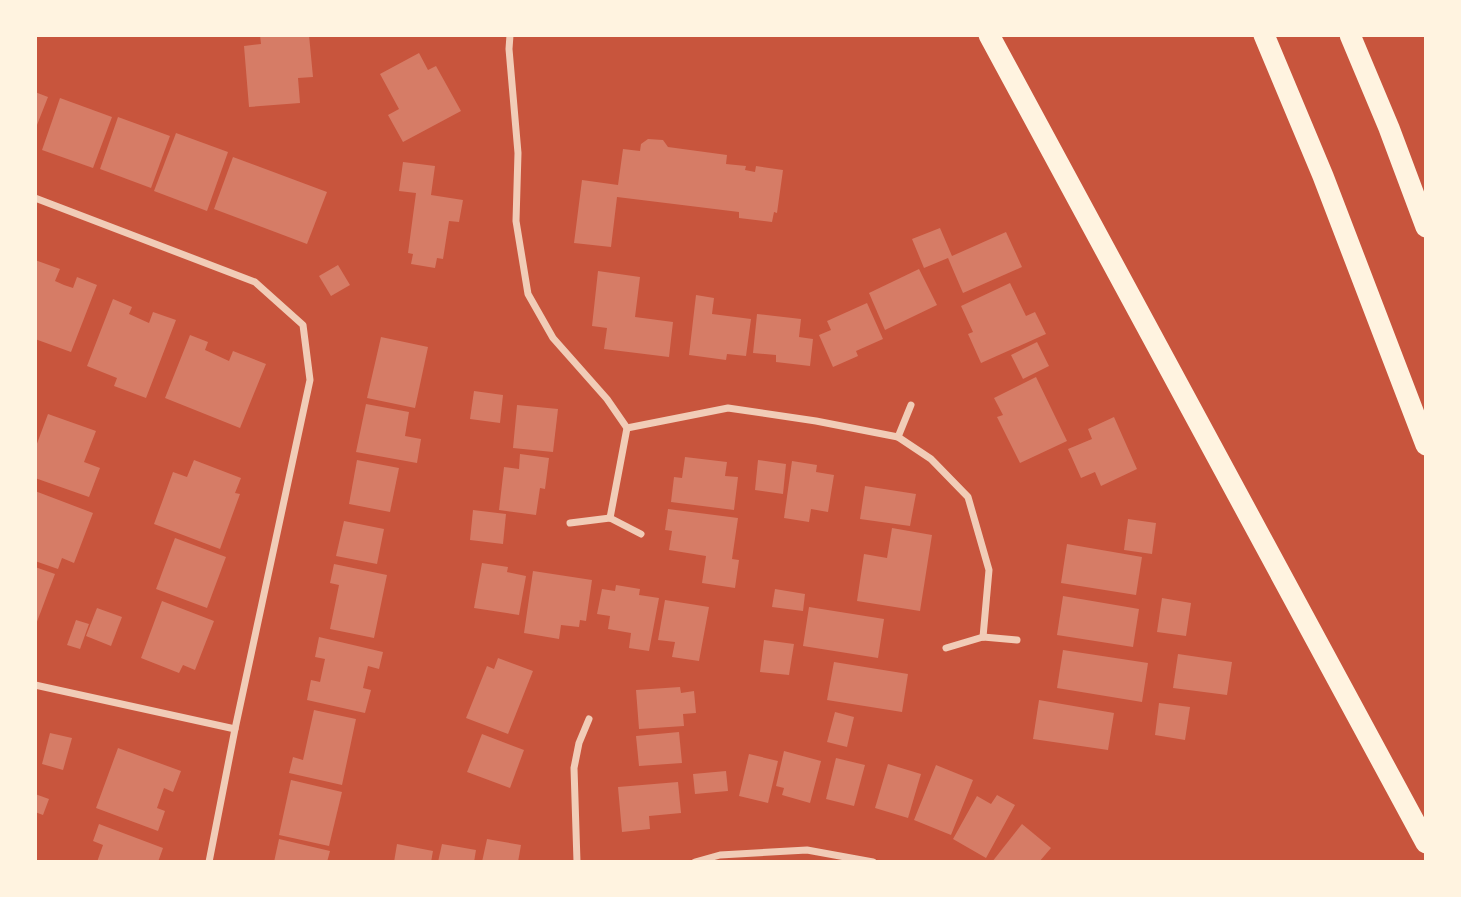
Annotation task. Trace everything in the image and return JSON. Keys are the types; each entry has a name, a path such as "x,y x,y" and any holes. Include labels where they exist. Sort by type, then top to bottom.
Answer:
{"highway":[{"path":"989,35 1426,843"},
{"path":"1264,35 1323,176 1426,445"},
{"path":"1350,35 1390,128 1426,227"}],"street":[{"path":"510,35 518,153 516,221 528,294 553,338 607,399 627,428 610,518"},
{"path":"35,198 256,282 303,325 310,380 209,862"},
{"path":"898,437 911,405"},
{"path":"627,428 728,408 898,437 931,459 968,497 989,570 983,637"},
{"path":"570,523 610,518 641,534"},
{"path":"946,648 983,637 1017,640"},
{"path":"35,685 235,729"},
{"path":"577,862 574,768 579,743 589,719"},
{"path":"695,862 720,855 807,850 873,862"}],"building":[{"path":"260,35 309,35 313,77 298,78 300,103 249,107 244,46 261,44"},
{"path":"419,53 428,70 436,66 461,111 403,142 388,115 399,109 380,74"},
{"path":"35,92 48,97 35,130"},
{"path":"60,98 112,117 93,168 42,150"},
{"path":"118,117 170,136 151,188 100,169"},
{"path":"176,133 228,152 207,211 154,191"},
{"path":"648,139 663,140 668,147 727,155 726,164 746,166 745,170 755,172 756,166 783,170 777,213 774,212 772,222 739,218 739,212 617,197 611,247 574,243 582,180 618,185 623,149 640,151 641,144"},
{"path":"233,157 327,192 307,244 214,209"},
{"path":"403,162 435,166 431,195 463,200 459,222 449,221 443,259 437,258 435,268 411,264 413,254 408,253 416,193 399,191"},
{"path":"940,228 952,256 1006,232 1022,267 963,293 948,258 924,268 912,239"},
{"path":"35,260 60,269 55,281 64,285 73,288 77,277 97,285 71,352 35,339"},
{"path":"338,265 350,285 331,296 319,276"},
{"path":"919,269 937,305 885,330 869,293"},
{"path":"598,271 640,277 635,317 673,322 669,357 604,349 607,328 592,326"},
{"path":"1010,283 1026,316 1035,312 1046,334 981,363 968,334 973,332 961,306"},
{"path":"696,295 714,298 712,314 751,319 746,356 727,354 726,360 689,355"},
{"path":"113,299 132,307 129,314 149,323 153,312 176,320 146,398 114,386 117,378 87,366"},
{"path":"867,303 883,339 856,351 858,356 833,367 819,335 831,330 827,321"},
{"path":"757,314 801,319 799,337 813,339 810,366 776,362 776,355 753,353"},
{"path":"190,335 208,342 205,350 229,361 233,351 266,364 240,428 165,398"},
{"path":"381,337 428,347 415,408 367,398"},
{"path":"1037,342 1049,366 1023,379 1011,355"},
{"path":"1036,377 1067,441 1020,463 997,417 1003,415 994,398"},
{"path":"474,391 503,395 500,423 470,419"},
{"path":"366,404 409,412 405,436 421,439 417,463 356,452"},
{"path":"517,405 558,409 553,452 513,448"},
{"path":"48,414 96,431 84,462 100,468 89,497 35,478 35,449"},
{"path":"1114,417 1137,469 1101,486 1095,472 1081,478 1068,449 1092,439 1088,429"},
{"path":"520,454 549,458 545,489 540,488 536,515 499,510 504,467 519,469"},
{"path":"685,457 727,462 725,476 738,477 734,510 671,502 674,477 682,478"},
{"path":"194,460 241,478 235,493 240,494 220,549 154,524 173,472 187,477"},
{"path":"357,460 399,468 390,512 349,504"},
{"path":"758,460 786,464 783,494 755,490"},
{"path":"792,461 817,465 816,472 834,475 828,512 811,509 809,522 784,518"},
{"path":"865,486 916,494 910,526 860,519"},
{"path":"35,491 93,513 74,563 62,558 58,569 35,561"},
{"path":"668,509 738,518 732,559 739,560 735,588 702,583 706,556 669,550 672,531 665,530"},
{"path":"473,510 506,514 503,544 470,540"},
{"path":"1128,519 1156,523 1152,554 1124,550"},
{"path":"344,521 384,529 377,564 336,556"},
{"path":"892,528 932,535 920,611 857,601 864,554 887,558"},
{"path":"175,538 226,557 207,608 156,589"},
{"path":"1067,544 1142,557 1136,595 1061,583"},
{"path":"482,563 508,567 507,572 526,576 519,615 474,608"},
{"path":"334,564 387,575 374,638 330,629 339,585 330,583"},
{"path":"35,567 55,574 35,627"},
{"path":"533,571 592,580 586,621 580,620 579,627 561,625 559,639 524,633"},
{"path":"616,585 640,589 639,595 659,598 649,651 629,648 631,633 608,629 610,616 597,614 602,589 615,591"},
{"path":"775,589 805,594 803,611 772,607"},
{"path":"1063,596 1139,609 1133,647 1057,635"},
{"path":"1162,598 1191,603 1186,636 1157,632"},
{"path":"665,600 709,607 699,661 672,657 675,642 658,640"},
{"path":"162,601 214,621 195,670 183,665 179,673 141,658"},
{"path":"809,607 884,619 878,658 803,646"},
{"path":"97,608 122,617 111,646 86,636"},
{"path":"76,620 89,624 80,649 67,645"},
{"path":"319,637 383,652 379,669 368,666 363,688 371,690 365,713 307,700 311,680 320,682 325,659 315,657"},
{"path":"764,640 794,644 789,675 760,672"},
{"path":"1063,650 1148,663 1142,702 1057,688"},
{"path":"1178,654 1232,662 1227,695 1173,688"},
{"path":"498,658 533,671 508,734 466,718 487,666 494,669"},
{"path":"834,662 908,674 902,712 827,700"},
{"path":"680,687 681,693 694,691 696,713 683,714 684,726 639,729 636,690"},
{"path":"1039,700 1114,713 1108,750 1033,739"},
{"path":"1159,703 1190,707 1185,740 1155,735"},
{"path":"314,710 356,719 342,785 289,773 293,757 303,760"},
{"path":"835,712 854,717 847,747 827,742"},
{"path":"679,732 682,763 639,766 636,736"},
{"path":"50,733 72,738 63,770 42,764"},
{"path":"482,734 524,750 510,788 467,772"},
{"path":"118,748 181,771 173,792 164,788 157,808 165,811 158,831 96,808"},
{"path":"784,751 821,761 810,803 782,795 784,788 776,786"},
{"path":"749,754 778,761 768,803 739,796"},
{"path":"836,758 865,765 854,806 826,799"},
{"path":"888,764 921,774 908,818 875,808"},
{"path":"936,765 973,780 951,835 914,820"},
{"path":"726,771 728,791 695,794 693,774"},
{"path":"291,780 342,792 329,846 279,835"},
{"path":"678,782 681,813 649,816 650,829 622,832 618,787"},
{"path":"35,794 49,799 43,815 35,812"},
{"path":"997,795 1015,805 986,858 953,839 977,796 991,804"},
{"path":"99,824 163,848 158,862 97,862 103,845 93,841"},
{"path":"1022,824 1051,848 1039,862 992,862"},
{"path":"279,839 330,851 327,862 274,862"},
{"path":"487,839 521,845 518,862 482,862"},
{"path":"397,844 433,851 431,862 394,862"},
{"path":"442,844 476,850 474,862 438,862"}]}
